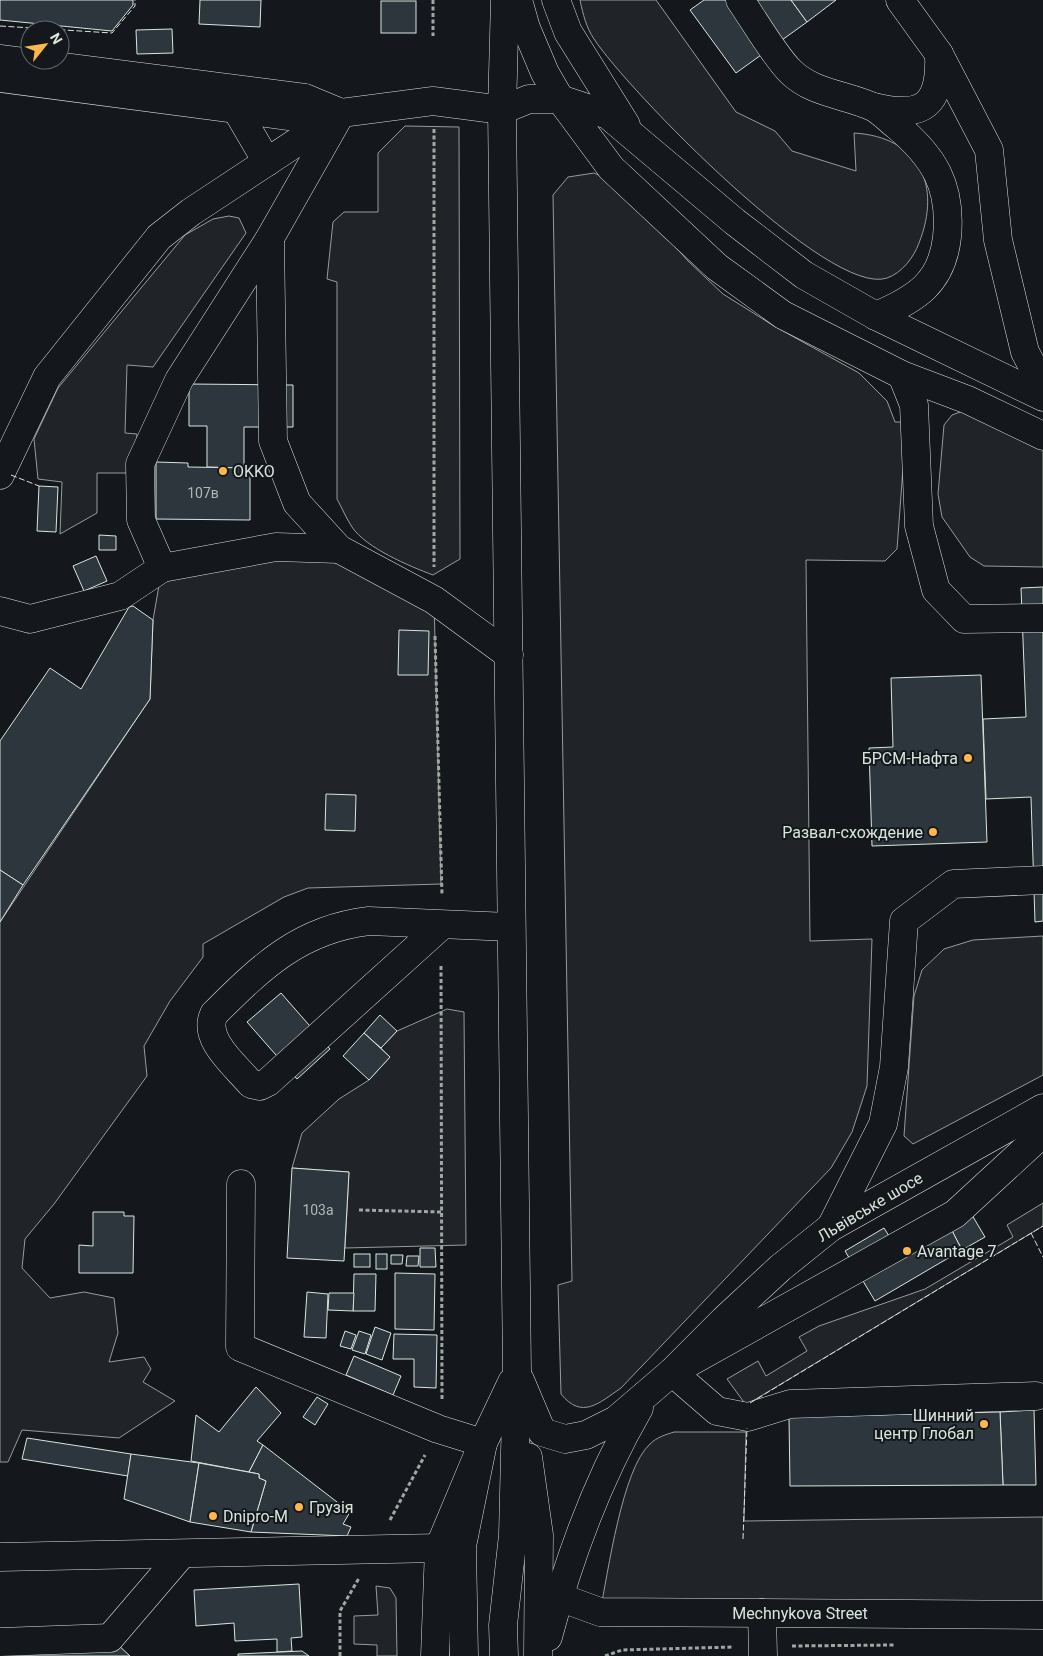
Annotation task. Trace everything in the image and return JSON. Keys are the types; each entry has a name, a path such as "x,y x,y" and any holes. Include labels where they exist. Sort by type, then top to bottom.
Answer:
{"main road":[{"path":"504,1656 503,1625 513,1536 516,1372 502,110 505,0"},
{"path":"518,0 526,28 545,73 560,99 611,168 717,267 783,315 902,375 968,400 1043,436"},
{"path":"556,0 568,32 637,141"},
{"path":"740,0 790,71 808,84 827,93 874,107 902,111 914,110 926,105 938,88 939,54"},
{"path":"900,0 939,54 989,150 998,240 1034,349 1043,386"},
{"path":"0,58 305,98 341,113"},
{"path":"0,78 311,119 341,113 433,101 502,110 529,99 560,99 608,115 637,141 804,275 876,316 1043,397"},
{"path":"874,107 919,145 937,170 943,183 948,222 943,256 938,272 928,285 913,297 876,316"},
{"path":"236,109 267,162"},
{"path":"0,475 47,377 159,237 191,212 341,113"},
{"path":"162,568 141,520 140,464 179,380 270,238 341,113"},
{"path":"270,238 273,440 297,503 340,549 434,600 509,655"},
{"path":"902,375 914,405 919,526 936,590 964,619 1043,618"},
{"path":"0,611 30,619 120,596 162,568 276,547 340,549"},
{"path":"831,1227 883,1124 894,1067 904,920 953,884 1043,880"},
{"path":"442,925 268,1082 260,1086 251,1084 215,1041 210,1031 210,1022 214,1014 250,978 279,954 349,923 369,921 511,927"},
{"name":"Львівське шосе","path":"516,1372 542,1432 565,1439 586,1435 616,1420 672,1372 738,1307 831,1227 1043,1108"},
{"path":"1036,1396 790,1404 748,1417 717,1411 672,1372 955,1214 1043,1133"},
{"path":"240,1184 240,1347 438,1429 483,1443"},
{"path":"435,1656 439,1548 483,1443 516,1372"},
{"path":"516,1372 539,1535 538,1656"},
{"path":"543,1656 559,1597 590,1509 613,1455 648,1391"},
{"path":"464,1656 462,1546 483,1443"},
{"path":"0,1557 181,1555 439,1548"},
{"path":"0,1642 110,1638 181,1555"},
{"name":"Mechnykova Street","path":"559,1597 600,1612 1043,1615"},
{"path":"762,1613 763,1651"}],"path":[{"path":"433,0 434,36"},
{"path":"340,1656 340,1611 375,1550 438,1429 444,1390 440,1013 442,925 434,600 434,120"},
{"path":"359,1210 442,1212"},
{"path":"605,1656 622,1650 763,1651 900,1645"}],"shaded area":[{"path":"580,0 656,0 736,112 775,131 792,151 856,171 854,133 876,136 895,144 909,154 920,168 926,184 928,202 919,243 907,264 887,278 859,275 821,256 777,224 685,141 613,64 591,34"},
{"path":"405,126 459,127 460,559 433,575 377,549 367,542 352,527 337,499 337,282 327,279 333,222 344,212 378,212 378,153"},
{"path":"594,173 616,183 639,205 688,261 723,294 774,326 859,373 887,401 895,422 903,422 905,442 897,549 885,561 806,560 810,941 872,939 867,1086 852,1132 831,1168 621,1388 598,1403 583,1407 569,1402 561,1394 558,1285 572,1281 553,195 568,177"},
{"path":"229,216 239,218 246,233 153,367 127,365 125,433 137,434 135,465 129,473 97,473 97,513 60,534 62,482 38,479 34,439 58,388 185,235 213,219"},
{"path":"963,411 1043,447 1043,567 984,566 970,557 942,517 938,494 944,425 952,415"},
{"path":"339,549 434,600 441,884 308,888 284,897 203,944 203,957 170,1001 144,1046 147,1076 54,1204 25,1239 22,1268 50,1298 84,1292 114,1298 118,1333 109,1362 144,1357 151,1369 143,1382 175,1401 119,1438 22,1430 8,1462 0,1462 0,922 150,699 153,620 162,568"},
{"path":"1043,936 1043,1075 913,1144 904,1136 914,996 922,970 944,949 973,940"},
{"path":"447,1009 464,1012 466,1245 345,1248 349,1172 292,1168 302,1133 339,1099 369,1080 390,1057 381,1048 397,1031"},
{"path":"1043,1203 1043,1226 746,1405 727,1379 758,1361 766,1376 807,1351 799,1337 819,1326 925,1289 1013,1237 1007,1225"},
{"path":"674,1432 746,1432 744,1521 1043,1517 1043,1613 600,1612 612,1548 624,1498 632,1475 640,1457 650,1444 658,1438"},
{"path":"376,1586 390,1588 396,1598 397,1656 377,1656 377,1645 354,1644 354,1616 378,1615"}],"building":[{"path":"0,0 133,0 133,5 112,31 70,27 70,20 20,20 20,22 0,20"},
{"path":"200,0 261,0 260,27 199,24"},
{"path":"704,0 791,0 807,22 736,73 690,10"},
{"path":"791,0 836,0 807,22"},
{"path":"381,1 416,1 416,33 381,33"},
{"path":"172,29 173,53 137,54 136,30"},
{"path":"189,384 293,385 293,427 244,427 244,468 207,467 207,426 189,426"},
{"path":"156,462 188,463 188,467 250,468 250,520 156,519"},
{"path":"39,486 58,487 56,532 37,531"},
{"path":"99,535 116,536 116,550 99,550"},
{"path":"96,556 107,581 84,591 73,566"},
{"path":"1043,587 1043,921 1035,922 1031,797 986,799 983,719 1026,717 1021,588"},
{"path":"133,606 153,620 150,699 23,885 0,870 0,741 50,668 81,689 129,607"},
{"path":"399,630 429,631 428,675 398,675"},
{"path":"981,675 987,842 872,846 869,748 893,747 891,678"},
{"path":"326,794 356,795 355,831 325,830"},
{"path":"0,870 23,885 0,922"},
{"path":"281,993 330,1049 297,1079 247,1022"},
{"path":"380,1015 397,1031 381,1048 364,1033"},
{"path":"364,1033 390,1057 369,1080 343,1056"},
{"path":"292,1168 349,1172 344,1261 287,1258"},
{"path":"969,1210 985,1237 962,1250 948,1223"},
{"path":"93,1212 124,1212 124,1216 134,1216 133,1273 79,1273 79,1245 93,1246"},
{"path":"948,1223 962,1250 875,1301 845,1251 884,1228 894,1244"},
{"path":"420,1248 435,1248 436,1267 420,1267"},
{"path":"354,1254 370,1254 370,1267 354,1267"},
{"path":"376,1254 387,1254 387,1269 376,1269"},
{"path":"391,1255 403,1255 402,1264 391,1264"},
{"path":"407,1256 419,1256 418,1266 406,1266"},
{"path":"395,1273 435,1274 434,1330 395,1329"},
{"path":"354,1274 376,1274 375,1311 353,1311"},
{"path":"307,1292 328,1294 326,1338 304,1337"},
{"path":"329,1293 354,1293 353,1311 328,1310"},
{"path":"375,1327 391,1333 382,1360 366,1354"},
{"path":"345,1331 356,1335 351,1349 340,1346"},
{"path":"359,1331 371,1335 365,1354 352,1350"},
{"path":"394,1334 437,1335 436,1388 414,1387 414,1359 393,1359"},
{"path":"354,1356 401,1376 393,1395 346,1375"},
{"path":"256,1387 281,1413 257,1441 263,1445 249,1472 191,1461 196,1415 219,1432"},
{"path":"317,1397 328,1404 315,1425 303,1417"},
{"path":"1034,1410 1036,1485 1003,1485 1000,1412"},
{"path":"1000,1412 1003,1485 790,1486 789,1417"},
{"path":"27,1438 131,1454 128,1476 22,1459"},
{"path":"263,1445 350,1512 343,1524 351,1527 347,1536 251,1532 266,1481 259,1478 259,1474 249,1472"},
{"path":"131,1454 199,1463 190,1522 124,1499"},
{"path":"199,1463 259,1474 259,1478 266,1481 251,1532 190,1522"},
{"path":"299,1584 302,1637 291,1638 292,1651 277,1652 277,1639 235,1641 234,1623 196,1626 194,1590"},
{"path":"117,1644 130,1656 0,1656 0,1648"},
{"path":"302,1651 309,1656 238,1656 238,1654"}],"fence":[{"path":"0,26 112,33 135,6 135,0"},
{"path":"11,475 39,486"},
{"path":"750,1403 1043,1226"},
{"path":"1031,1233 1043,1257"},
{"path":"743,1539 747,1428"}],"place":[{"name":"OKKO","path":"223,471"},
{"name":"БРСМ-Нафта","path":"968,758"},
{"name":"Развал-схождение","path":"933,832"},
{"name":"Avantage 7","path":"907,1251"},
{"name":"Шинний центр Глобал","path":"984,1424"},
{"name":"Грузія","path":"299,1507"},
{"name":"Dnipro-M","path":"213,1516"}]}
